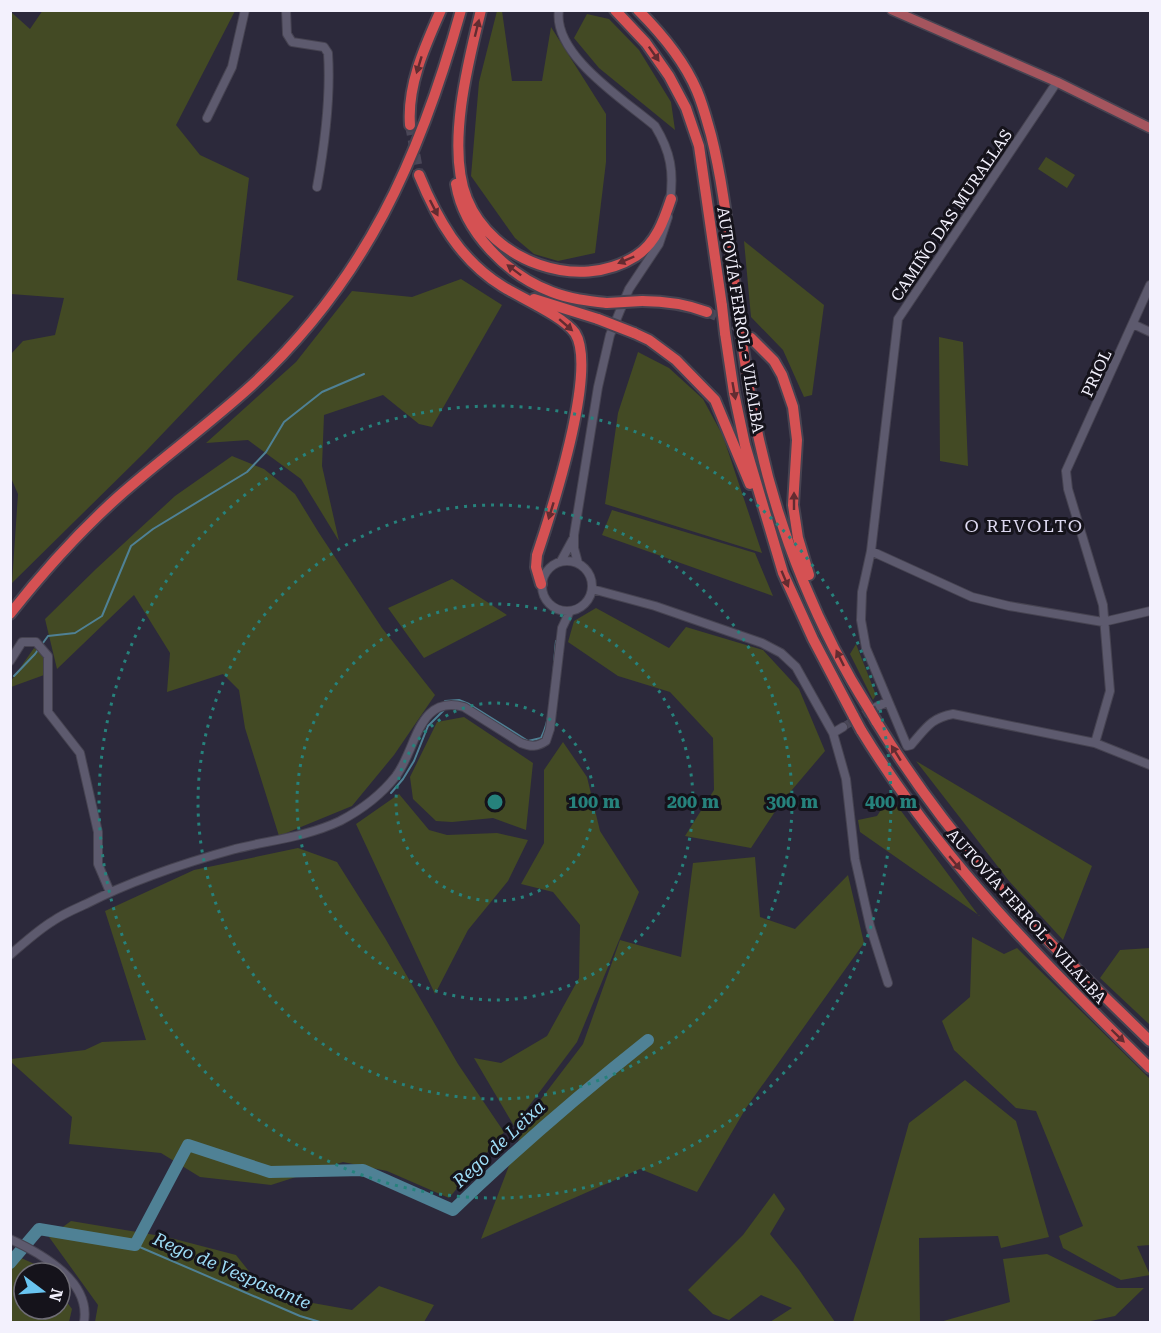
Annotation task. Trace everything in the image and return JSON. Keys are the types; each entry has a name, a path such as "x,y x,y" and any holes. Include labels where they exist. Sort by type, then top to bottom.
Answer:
{"highway":[{"path":"410,125 409,114 415,79 441,10"},
{"path":"10,614 55,559 92,521 252,385 290,346 332,296 374,231 408,166 438,89 461,10"},
{"path":"481,10 456,119 453,162 459,200 467,218 490,249 534,284 575,299 607,303 672,302 707,312"},
{"name":"AUTOVÍA FERROL - VILALBA","path":"615,10 646,42 669,76 686,108 699,146 734,393 745,445 783,573 813,639 861,730 926,827 955,863 1047,964 1150,1068"},
{"name":"AUTOVÍA FERROL - VILALBA","path":"638,10 661,33 681,61 697,91 716,157 726,208 739,316 746,340 760,445 774,495 812,599 852,682 872,708 876,721 904,767 987,874 1150,1041"},
{"path":"470,54 458,143 462,182 475,214 491,234 507,248 536,264 571,271 591,271 621,263 636,256 656,235 671,199"},
{"path":"418,175 434,211 453,240 490,278 565,322 575,333 580,345 582,358 575,414 564,465 537,555 536,567 541,584"},
{"path":"503,286 558,308 598,319 633,333 649,340 676,360 715,400 770,531"},
{"path":"746,340 774,361 782,375 793,407 797,440 793,505 812,599"}],"main road":[{"path":"892,10 1057,82 1150,128"}],"street":[{"path":"207,118 232,67 244,10"},
{"path":"286,10 287,34 292,42 324,47 328,53 325,147 317,187"},
{"path":"559,11 560,28 572,49 591,75 655,126 673,168 667,224 659,244 629,289 610,335 598,387 574,535 574,548 578,563"},
{"name":"CAMIÑO DAS MURALLAS","path":"1057,82 897,319 871,550 862,592 861,620 866,648 907,746 911,745 930,723 939,717 953,714 1095,743"},
{"name":"PRIOL","path":"1103,622 1103,606 1068,489 1066,471 1150,285"},
{"path":"1134,324 1150,332"},
{"path":"561,561 574,535"},
{"path":"871,550 972,597 1009,606 1103,622 1150,611"},
{"path":"553,608 570,611 585,604 592,589 590,574 578,563 561,561 548,569 541,584 543,594 553,608 562,628"},
{"path":"592,589 655,606 762,643 781,653 796,667 833,733 846,779 855,860 870,926 888,983"},
{"path":"10,954 54,920 110,892 188,862 324,829 353,814 375,798 395,778 407,760 420,726 434,709 444,705 454,704 464,707 530,747 546,741 550,729 562,628 570,611"},
{"path":"1103,622 1110,691 1095,743 1150,765"},
{"path":"10,661 22,642 36,642 48,656 48,712 80,753 98,832 98,864 110,892"},
{"path":"872,708 887,702"},
{"path":"833,733 843,727"},
{"path":"10,1239 51,1262 73,1283 80,1294 84,1323"}],"green space":[{"path":"43,10 235,11 176,125 200,155 249,178 237,280 294,296 146,451 12,583 18,494 11,478 11,354 23,341 55,335 64,298 11,294 11,12 30,29"},
{"path":"497,11 502,11 512,81 542,81 551,27 606,114 606,162 595,253 558,261 534,254 515,238 471,176 479,82"},
{"path":"587,14 609,19 639,50 671,102 675,130 599,68 574,38"},
{"path":"1046,157 1075,175 1067,188 1038,169"},
{"path":"744,241 824,305 812,395 804,397 783,350 751,317"},
{"path":"461,279 502,305 432,427 419,424 383,395 324,415 322,466 339,541 301,479 248,440 206,443 296,362 352,291 412,297"},
{"path":"939,337 963,342 968,466 940,461"},
{"path":"638,352 669,368 703,399 723,436 762,553 605,504 618,413"},
{"path":"232,456 264,469 295,494 382,628 435,695 394,755 352,806 279,836 245,728 239,690 223,674 167,692 170,653 134,595 57,669 45,619 175,496"},
{"path":"612,510 755,553 773,596 602,535"},
{"path":"452,579 507,615 424,658 388,608"},
{"path":"596,608 669,648 686,627 763,650 799,689 825,751 780,804 751,848 685,836 714,790 713,738 670,692 618,676 568,642 574,621"},
{"path":"856,644 876,695 873,700 850,654"},
{"path":"34,648 44,655 44,675 11,687 11,681"},
{"path":"464,717 533,763 526,830 493,818 452,822 436,821 413,799 410,777 437,722"},
{"path":"563,742 587,777 600,831 639,892 577,1042 514,1126 474,1058 501,1063 547,1036 579,978 580,925 553,892 521,884 544,843 544,770"},
{"path":"916,761 1092,866 1063,940 1009,881"},
{"path":"399,794 429,830 447,835 497,833 528,840 508,881 468,930 435,994 356,824"},
{"path":"890,796 978,915 860,832 858,820 877,816"},
{"path":"298,848 337,862 385,938 458,1064 504,1132 449,1198 387,1171 343,1162 271,1185 200,1177 161,1153 69,1144 72,1117 11,1062 11,1059 85,1050 102,1042 146,1040 105,911 194,870"},
{"path":"755,857 760,917 795,929 848,875 864,943 746,1108 697,1192 640,1169 481,1239 528,1116 583,1044 620,940 681,957 693,863"},
{"path":"972,937 1004,954 1017,948 1150,1079 1150,1245 1137,1246 1150,1275 1121,1280 1063,1248 1059,1236 1083,1226 1036,1111 1016,1108 954,1050 942,1021 970,997"},
{"path":"1150,948 1150,1025 1100,978 1120,950"},
{"path":"965,1080 1016,1121 1049,1237 1001,1248 998,1236 919,1238 920,1322 853,1322 909,1123"},
{"path":"774,1193 785,1209 770,1234 799,1270 835,1322 770,1322 792,1308 761,1295 729,1320 713,1314 688,1290 743,1235"},
{"path":"71,1221 167,1237 236,1255 268,1295 352,1310 379,1286 434,1305 424,1322 95,1322 98,1305 72,1269 72,1261 66,1261 49,1237"},
{"path":"10,1253 28,1261 12,1261 12,1321 69,1321 11,1322"},
{"path":"1047,1254 1117,1288 1144,1288 1115,1316 1086,1322 940,1322 1010,1302 1003,1259"}],"waterway":[{"path":"14,676 48,636 75,633 102,616 131,546 153,529 247,472 266,452 284,422 322,392 364,374"},
{"path":"445,704 445,701 459,700 528,741 541,738 548,717 556,641"},
{"path":"391,793 414,761 428,726 444,710"},
{"name":"Rego de Leixa","path":"10,1263 39,1229 135,1245 188,1145 270,1172 363,1170 453,1210 548,1123 648,1040"},
{"name":"Rego de Vespasante","path":"135,1245 300,1316 320,1322"}],"tunnel":[{"path":"410,125 419,175"},
{"path":"707,312 731,322 751,338"},
{"path":"843,727 872,709"}],"district":[{"name":"O REVOLTO","path":"1024,526"}]}
